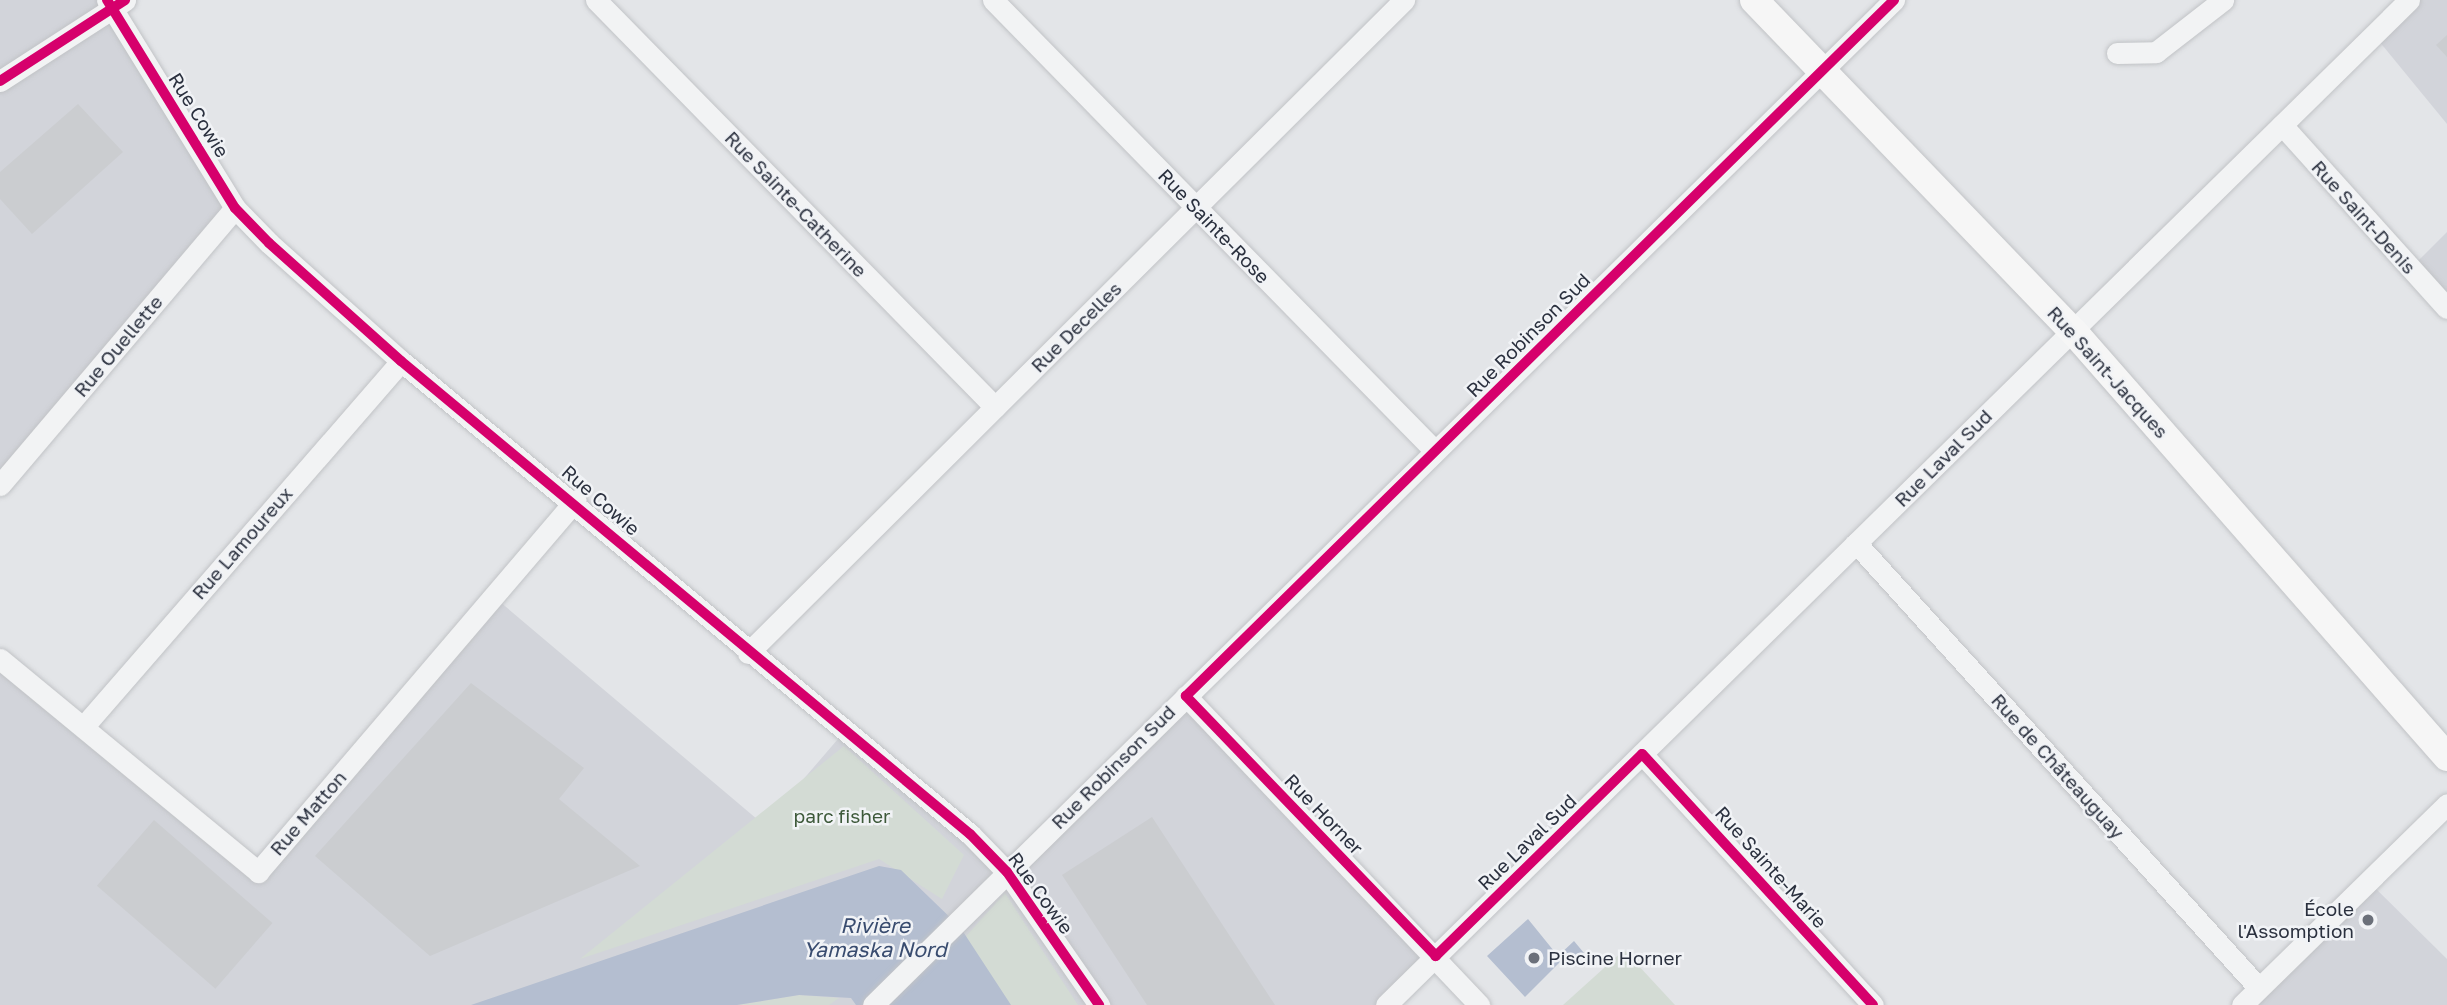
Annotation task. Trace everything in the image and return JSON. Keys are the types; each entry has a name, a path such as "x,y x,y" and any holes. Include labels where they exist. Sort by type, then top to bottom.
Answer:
{"main road":[{"name":"Rue Saint-Jacques","path":"1754,0 2073,331 2447,757"}],"street":[{"name":"Rue Sainte-Catherine","path":"596,0 995,407"},
{"name":"Rue Sainte-Rose","path":"993,0 1435,451"},
{"name":"Rue Decelles","path":"748,653 1404,0"},
{"name":"Rue Robinson Sud","path":"873,1005 1894,0"},
{"path":"2117,53 2156,52 2223,0"},
{"name":"Rue Laval Sud","path":"1386,1005 2409,0"},
{"path":"0,81 116,4"},
{"name":"Rue Cowie","path":"116,4 235,208 401,361 576,500 748,653 970,834 1007,872 1099,1005"},
{"name":"Rue Saint-Denis","path":"2282,125 2447,308"},
{"name":"Rue Ouellette","path":"0,485 235,208"},
{"name":"Rue Lamoureux","path":"83,726 401,361"},
{"name":"Rue Matton","path":"0,659 258,872 576,500"},
{"name":"Rue de Châteauguay","path":"1856,543 2259,988"},
{"name":"Rue Horner","path":"1186,695 1436,956 1479,1005"},
{"name":"Rue Sainte-Marie","path":"1642,754 1873,1005"},
{"path":"2242,1005 2447,804"}],"shaded area":[{"path":"0,0 107,0 235,208 0,485"},
{"path":"2409,0 2447,0 2447,124 2374,35"},
{"path":"2447,232 2447,308 2411,268"},
{"path":"493,596 764,825 844,732 1006,872 1186,696 1436,956 1386,1005 0,1005 0,659 258,871"},
{"name":"École l'Assomption","path":"2368,881 2447,959 2447,1005 2241,1005"}],"green space":[{"name":"parc fisher","path":"844,746 964,855 942,899 879,859 580,959"},
{"path":"1005,893 1078,1005 1000,1005 966,936"},
{"path":"1624,950 1675,1005 1563,1005"},
{"path":"799,995 839,998 829,1005 737,1005"}],"water":[{"name":"Rivière Yamaska Nord","path":"879,866 901,870 960,927 1011,1005 856,1005 851,998 799,995 737,1005 471,1005"},
{"name":"Piscine Horner","path":"1528,919 1558,956 1574,941 1584,953 1569,967 1562,960 1525,997 1487,956"}],"building":[{"path":"2447,35 2447,57 2436,45"},
{"path":"78,104 123,152 32,234 0,199 0,172"},
{"path":"471,683 584,768 559,799 640,866 430,956 315,856"},
{"path":"1152,817 1275,1005 1147,1005 1062,875"},
{"path":"154,820 272,923 215,989 97,886"}],"cycle path":[{"path":"107,0 235,208 269,243 401,361 970,834 1007,872 1099,1005"},
{"path":"0,81 125,0"},
{"path":"1873,1005 1642,754 1436,956 1186,696 1894,0"}],"place":[{"name":"École l'Assomption","path":"2368,920"},
{"name":"Piscine Horner","path":"1534,958"}]}
